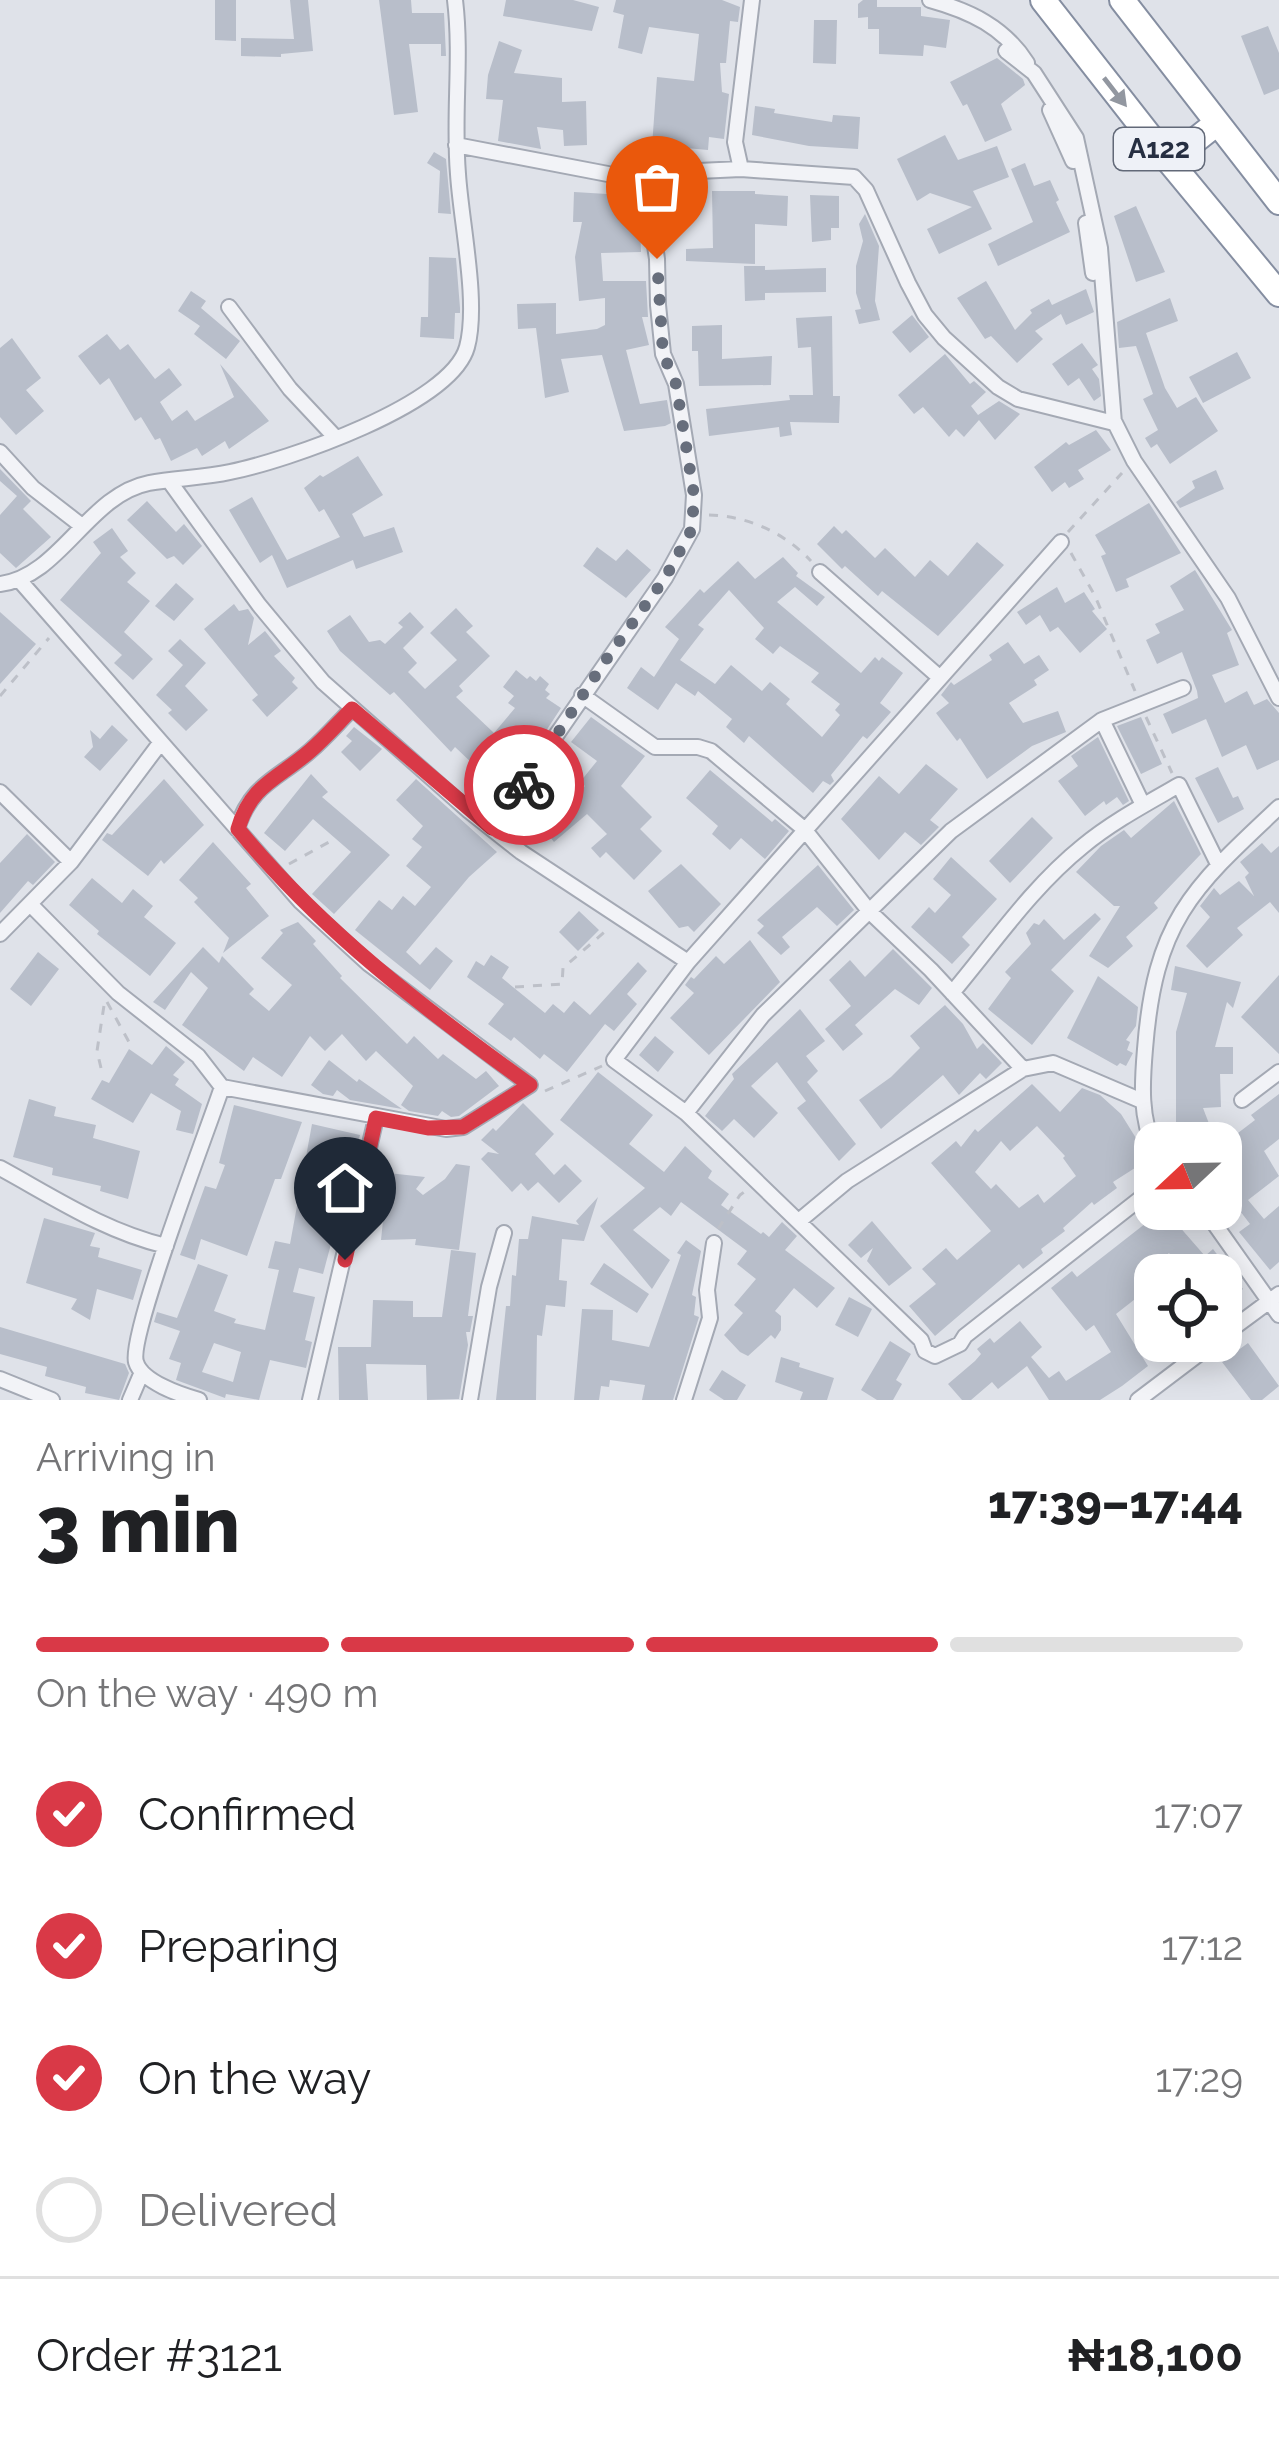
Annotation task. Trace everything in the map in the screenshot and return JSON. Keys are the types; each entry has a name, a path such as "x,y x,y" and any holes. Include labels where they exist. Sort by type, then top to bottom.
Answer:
{"highway":[{"name":"A122","path":"1043,0 1279,294"},
{"name":"A122","path":"1122,0 1279,202"},
{"path":"1168,161 1217,123"}],"street":[{"path":"0,584 21,582 82,526 132,489 236,471 335,437 419,399 463,360 470,300 457,145 460,39 455,0"},
{"path":"719,170 734,142 752,0"},
{"path":"930,0 986,20 1017,46 1034,73 1078,175 1114,423 1228,598 1279,698"},
{"path":"1006,51 1034,73"},
{"path":"734,142 741,170"},
{"path":"457,145 613,175 741,170 854,177 866,190 916,299 944,338 1018,399 1114,423"},
{"path":"492,828 665,578 685,546 696,514 676,384 663,354 658,305 651,219 664,175"},
{"path":"229,307 290,389 335,437"},
{"path":"0,452 33,488 82,526"},
{"path":"170,482 295,650 352,709 492,828 617,919 688,962"},
{"path":"1061,542 688,962 614,1060 686,1113 934,1356 960,1344 1134,1203"},
{"path":"820,572 938,676"},
{"path":"21,582 300,901 369,964 530,1085 463,1127 428,1128 222,1087 198,1056 108,992 32,906"},
{"path":"686,1113 763,1015 950,831 1102,720 1183,688"},
{"path":"582,695 655,747 711,751 804,829 870,912 1024,1069"},
{"path":"238,829 245,804 308,753 352,709"},
{"path":"1102,720 1142,803"},
{"path":"0,934 70,862 161,742"},
{"path":"952,993 1019,909 1068,859 1108,827 1179,785 1218,864"},
{"path":"0,792 70,862"},
{"path":"1148,1122 1142,1101 1147,1026 1159,956 1172,926 1218,864 1279,807"},
{"path":"799,1221 847,1181 1024,1069 1054,1063 1142,1101"},
{"path":"1242,1100 1279,1072"},
{"path":"199,1400 142,1372 136,1363 136,1347 222,1087"},
{"path":"310,1400 376,1118"},
{"path":"0,1168 76,1214 166,1246"},
{"path":"1221,1230 1275,1297 1279,1316"},
{"path":"470,1400 488,1288 504,1233"},
{"path":"684,1400 710,1318 707,1291 714,1243"},
{"path":"1242,1321 1275,1297"},
{"path":"1138,1400 1188,1362"},
{"path":"130,1400 142,1372"},
{"path":"0,1379 52,1400"}],"path":[{"path":"1135,461 1061,542 1095,596 1179,785"},
{"path":"696,514 736,515 793,542 820,572"},
{"path":"0,696 59,625"},
{"path":"262,859 279,866 293,864 328,842"},
{"path":"515,987 562,984 563,968 617,919"},
{"path":"108,992 129,1042"},
{"path":"101,1068 97,1051 108,992"},
{"path":"530,1085 540,1093 614,1060"},
{"path":"714,1243 719,1224 740,1195 759,1182"}],"building":[{"path":"215,0 236,0 236,41 215,40"},
{"path":"290,0 308,0 313,51 281,57 241,56 241,38 294,39"},
{"path":"379,0 411,0 412,13 444,13 446,56 441,56 441,44 409,44 418,112 394,115"},
{"path":"506,0 573,0 599,7 592,31 503,16"},
{"path":"616,0 722,0 740,7 738,22 730,21 726,63 720,63 722,92 729,94 724,139 709,137 708,150 675,147 675,161 651,160 657,77 694,81 699,34 649,27 642,54 618,48 624,15 613,12"},
{"path":"877,0 877,7 921,7 921,16 950,20 946,48 924,45 923,56 879,54 879,29 868,29 868,17 858,18 858,4"},
{"path":"814,20 837,20 836,64 813,63"},
{"path":"1268,26 1279,53 1279,89 1264,95 1241,36"},
{"path":"499,41 522,50 514,73 562,78 562,102 586,101 587,145 564,146 563,130 537,127 541,149 498,141 503,100 486,99"},
{"path":"997,58 1025,85 1001,104 1012,130 985,142 950,82"},
{"path":"755,106 832,122 833,115 860,117 858,149 752,135"},
{"path":"945,135 958,160 997,146 1009,177 973,191 992,229 939,254 927,229 972,207 930,193 917,201 897,159"},
{"path":"434,152 446,159 451,214 438,213 440,171 427,163"},
{"path":"1025,163 1034,186 1050,180 1070,232 998,266 988,244 1033,222 1011,169"},
{"path":"607,188 620,189 620,195 627,196 626,219 640,226 641,252 601,253 603,281 646,281 648,317 642,317 649,345 626,350 640,404 667,400 671,423 665,426 624,431 602,355 561,359 569,392 545,398 536,328 518,329 517,304 556,303 556,334 605,325 605,298 579,301 575,257 582,222 573,222 574,192 607,194"},
{"path":"712,191 788,196 787,226 755,224 755,264 686,261 686,249 713,248"},
{"path":"810,195 839,196 839,228 831,228 831,240 812,242"},
{"path":"1136,206 1165,272 1136,282 1114,216"},
{"path":"865,214 879,246 875,301 880,320 859,324 856,266 863,241 859,224"},
{"path":"429,257 456,258 460,313 455,313 454,339 420,337 421,317 428,317"},
{"path":"744,266 826,268 826,292 765,293 765,300 745,301"},
{"path":"986,281 1015,330 1030,310 1049,299 1052,305 1086,289 1094,312 1066,325 1061,314 1035,331 1043,339 1017,363 991,336 985,339 957,298"},
{"path":"191,291 206,301 201,308 240,341 226,359 194,334 200,326 178,311"},
{"path":"1170,298 1178,321 1146,333 1165,388 1177,408 1196,397 1218,431 1170,464 1157,444 1151,448 1145,438 1158,430 1143,399 1153,394 1136,346 1119,348 1117,322"},
{"path":"912,315 929,337 910,353 892,332"},
{"path":"832,316 833,396 840,396 839,423 790,422 792,435 780,437 779,427 709,436 706,409 813,395 811,347 798,348 796,318"},
{"path":"722,325 722,359 772,356 771,385 699,386 692,326"},
{"path":"107,334 120,350 128,344 155,379 169,368 182,385 160,402 172,421 187,410 195,421 234,397 220,364 269,421 229,449 225,441 202,456 197,448 171,461 160,438 155,440 141,417 135,421 109,378 100,385 78,356"},
{"path":"12,338 41,378 26,390 44,411 16,435 0,417 0,348"},
{"path":"1082,343 1098,365 1092,369 1101,396 1094,401 1079,378 1068,386 1052,364"},
{"path":"1237,352 1251,378 1203,403 1189,377"},
{"path":"945,354 970,384 974,381 986,392 971,406 978,415 999,401 1020,414 995,440 979,420 964,437 956,429 949,437 923,407 914,414 898,395"},
{"path":"1096,430 1111,450 1078,470 1084,479 1069,488 1065,482 1052,492 1034,467 1066,442 1069,445"},
{"path":"358,456 383,495 352,514 364,537 394,527 403,552 356,569 353,560 287,588 272,555 260,563 229,510 252,497 287,560 340,537 324,509 319,512 304,488"},
{"path":"0,469 31,501 23,509 51,537 16,568 0,553 0,515 17,496 0,481"},
{"path":"1216,470 1224,489 1180,508 1176,502 1195,488 1192,481"},
{"path":"147,501 176,532 184,524 202,546 183,565 174,556 167,559 127,520"},
{"path":"1149,503 1181,553 1126,579 1129,587 1116,592 1101,556 1106,554 1095,535"},
{"path":"834,526 842,534 846,530 875,558 885,548 915,577 930,560 948,576 977,542 1004,565 938,636 882,591 878,596 845,566 842,569 817,544"},
{"path":"112,528 128,551 120,557 136,573 127,582 150,601 124,632 153,659 133,680 114,663 122,655 60,600 101,553 93,542"},
{"path":"597,547 616,561 627,549 651,570 626,598 583,566"},
{"path":"783,557 796,576 825,597 817,606 795,587 777,602 861,673 875,657 879,661 882,657 903,673 880,703 891,712 867,739 863,736 831,775 834,781 830,785 823,781 813,793 749,736 744,743 726,727 732,719 698,691 695,696 676,683 658,710 627,688 641,667 654,677 679,639 665,627 700,589 704,593 738,561 755,579","holes":["729,590 764,628 755,639 773,654 780,646 819,673 811,682 840,704 835,710 840,715 822,737 770,682 762,691 731,665 715,684 680,660 704,629 698,625"]},
{"path":"1195,570 1232,630 1227,633 1239,665 1212,675 1225,703 1247,691 1254,705 1267,699 1279,713 1279,760 1257,770 1246,745 1222,757 1206,719 1172,734 1163,714 1198,698 1197,691 1182,652 1157,664 1146,640 1160,633 1155,624 1184,610 1170,586"},
{"path":"176,583 194,599 174,621 155,606"},
{"path":"1057,587 1065,603 1084,592 1107,629 1080,653 1058,627 1050,632 1040,615 1026,625 1017,612"},
{"path":"234,604 239,611 248,609 254,618 248,645 265,631 281,651 274,656 298,688 267,717 252,700 258,695 204,629"},
{"path":"456,608 473,626 466,632 490,656 459,686 463,691 456,697 494,733 515,708 508,703 514,696 503,687 516,670 527,679 536,681 540,676 549,684 546,698 561,708 544,734 537,729 510,762 515,766 492,793 468,772 474,765 455,747 451,752 394,692 390,695 340,651 327,631 350,615 369,642 385,644 403,627 398,623 410,612 424,627 403,648 417,663 408,672 425,689 457,660 430,633"},
{"path":"0,612 36,644 0,684"},
{"path":"180,639 206,663 185,686 208,710 186,731 156,695 183,665 168,651"},
{"path":"1008,642 1024,664 1039,655 1049,670 1034,680 1037,685 1009,703 1023,723 1058,711 1066,732 1032,746 987,779 960,738 957,741 936,713 949,703 941,695 951,682 954,685 992,660 989,655"},
{"path":"591,717 645,756 621,786 652,817 640,829 662,851 634,880 606,852 600,858 591,848 607,834 587,814 554,842 540,824 585,786 580,782 597,761 571,742"},
{"path":"1141,717 1162,764 1141,774 1117,726"},
{"path":"112,725 128,740 100,771 84,757 93,747 90,730 100,739"},
{"path":"354,727 382,749 360,771 341,752 352,741 346,736"},
{"path":"1098,737 1129,801 1123,805 1117,797 1106,805 1104,801 1085,816 1058,781 1078,766 1071,756"},
{"path":"926,764 958,789 930,820 939,827 921,845 905,832 879,860 841,819 879,776 899,794"},
{"path":"1218,767 1244,809 1218,823 1195,778"},
{"path":"710,770 789,831 765,859 741,838 730,850 712,834 718,826 686,798"},
{"path":"311,774 328,792 322,797 390,855 334,914 312,894 351,852 313,819 285,851 264,833"},
{"path":"164,779 204,825 148,876 102,840"},
{"path":"416,779 497,852 469,877 406,952 420,965 436,947 453,961 430,990 355,930 379,900 392,910 403,896 415,906 431,887 406,866 422,847 412,839 423,826 396,800"},
{"path":"1174,801 1201,854 1154,903 1158,908 1126,937 1133,946 1108,968 1089,956 1120,906 1114,906 1076,872 1101,846 1124,830 1131,838"},
{"path":"1032,817 1053,838 1010,883 989,861"},
{"path":"27,834 55,862 33,885 28,881 0,913 0,863"},
{"path":"213,842 251,884 246,888 269,916 223,953 229,938 179,880"},
{"path":"1262,843 1271,853 1279,846 1279,913 1270,902 1237,928 1243,935 1207,968 1186,946 1210,917 1200,906 1214,888 1220,895 1239,881 1254,896 1245,877 1249,873 1240,862"},
{"path":"951,857 997,899 962,937 970,945 952,964 911,927 929,907 935,913 951,895 933,879"},
{"path":"681,864 721,904 694,932 688,926 679,928 648,891"},
{"path":"818,865 854,910 837,926 817,907 782,937 790,947 781,955 757,933 764,926 757,920"},
{"path":"92,878 122,903 133,889 153,906 144,917 176,943 150,976 69,905"},
{"path":"579,911 599,930 578,951 559,932"},
{"path":"1095,913 1101,919 1051,970 1074,991 1032,1045 988,1009 1011,978 1005,972 1031,944 1026,933 1034,923 1039,925 1044,919 1064,940"},
{"path":"298,922 340,978 407,1044 414,1036 438,1059 443,1054 476,1079 486,1071 499,1086 459,1116 409,1111 401,1105 413,1086 376,1051 366,1061 342,1034 325,1051 310,1036 282,1077 253,1057 244,1071 182,1025 208,988 191,972 165,1010 153,1002 203,947 219,963 222,956 254,989 249,994 269,1011 292,985 261,958 283,933 280,930"},
{"path":"750,940 780,982 709,1055 670,1018 694,993 685,985 691,977 716,956 724,964"},
{"path":"893,949 932,988 919,1005 895,989 855,1025 863,1034 843,1051 825,1029 851,1006 829,980 850,960 865,977"},
{"path":"38,952 59,969 31,1006 10,989"},
{"path":"491,955 509,967 502,978 545,1013 553,1004 564,1013 574,1001 590,1015 638,962 647,971 627,994 637,1004 614,1031 605,1024 567,1072 488,1024 504,1004 467,977 476,961 484,966"},
{"path":"1175,966 1241,982 1233,1008 1227,1002 1215,1047 1233,1047 1233,1074 1220,1074 1221,1107 1203,1108 1208,1122 1176,1122 1176,1032 1187,993 1171,990"},
{"path":"1279,975 1279,1054 1241,1017"},
{"path":"1098,976 1138,1007 1136,1026 1126,1040 1130,1042 1127,1050 1133,1053 1126,1066 1117,1066 1067,1038"},
{"path":"945,1005 977,1049 983,1043 1002,1063 986,1079 980,1073 959,1095 943,1075 881,1129 859,1100 920,1048 910,1036"},
{"path":"800,1009 825,1041 806,1056 818,1071 807,1082 856,1144 839,1161 797,1108 806,1101 777,1062 751,1086 778,1113 754,1138 734,1119 722,1131 705,1116 734,1079 732,1074"},
{"path":"655,1036 674,1052 658,1072 639,1055"},
{"path":"166,1046 185,1062 173,1075 179,1079 175,1085 202,1104 193,1134 176,1130 181,1111 151,1093 133,1123 91,1099 102,1080 109,1083 129,1049 152,1065"},
{"path":"329,1060 402,1109 350,1100 337,1090 333,1096 323,1094 311,1085"},
{"path":"598,1072 653,1115 629,1144 664,1172 685,1146 712,1171 708,1178 729,1194 721,1205 761,1234 769,1237 782,1222 797,1236 785,1250 835,1288 817,1308 794,1288 775,1311 781,1316 781,1330 775,1339 771,1335 748,1356 740,1352 724,1335 743,1313 734,1305 756,1279 737,1264 747,1251 681,1202 671,1216 660,1207 633,1230 670,1260 652,1289 600,1226 645,1188 560,1120"},
{"path":"1032,1084 1060,1112 1082,1088 1100,1095 1121,1114 1134,1135 1134,1169 1113,1182 1117,1188 1092,1202 1063,1228 1041,1249 1043,1253 1023,1269 1019,1264 935,1336 909,1306 936,1284 922,1269 946,1248 957,1260 991,1231 931,1163 956,1141 961,1147 975,1129 978,1132","holes":["1037,1126 1076,1176 1044,1203 1038,1194 1019,1208 996,1184 991,1189 975,1172 1001,1141 1010,1151"]},
{"path":"1279,1094 1279,1139 1264,1151 1279,1176 1248,1200 1264,1219 1279,1206 1279,1262 1270,1270 1239,1232 1250,1224 1242,1214 1242,1130 1255,1120 1251,1115"},
{"path":"29,1099 56,1107 54,1116 96,1125 93,1138 140,1151 128,1199 13,1157"},
{"path":"523,1103 554,1134 535,1154 554,1175 565,1164 582,1181 559,1203 538,1182 528,1191 521,1183 512,1192 481,1159 488,1152 499,1154 481,1140"},
{"path":"234,1105 302,1122 247,1256 201,1239 195,1260 180,1255 205,1186 216,1189 225,1165 219,1163"},
{"path":"312,1124 360,1135 323,1274 299,1268 293,1292 315,1297 305,1340 312,1342 306,1368 270,1360 259,1400 226,1394 225,1398 176,1380 181,1363 169,1359 180,1331 154,1322 157,1312 177,1318 198,1264 228,1275 214,1311 236,1319 234,1323 265,1330 279,1270 268,1268 275,1241 290,1244","holes":["214,1343 241,1352 233,1382 202,1372"]},
{"path":"456,1164 470,1166 459,1250 415,1245 416,1239 381,1240 388,1173 425,1177 416,1189 423,1195"},
{"path":"598,1197 584,1241 562,1239 559,1280 567,1281 565,1307 546,1305 542,1336 537,1335 536,1400 496,1400 519,1239 528,1239 532,1216 579,1225 576,1221"},
{"path":"44,1218 95,1233 90,1246 100,1248 98,1257 142,1270 133,1300 97,1289 90,1320 71,1309 77,1299 26,1283"},
{"path":"872,1221 912,1268 889,1286 867,1261 873,1248 861,1258 848,1245"},
{"path":"1137,1230 1182,1230 1203,1254 1134,1254 1134,1300 1116,1314 1134,1343 1134,1362 1148,1366 1100,1400 1049,1400 1027,1366 998,1389 992,1382 971,1400 962,1400 948,1384 981,1354 977,1349 990,1338 994,1343 1020,1321 1042,1347 1031,1357 1049,1378 1059,1371 1066,1381 1111,1352 1094,1325 1086,1331 1051,1288 1072,1271 1077,1277"},
{"path":"686,1240 701,1251 692,1295 696,1297 694,1315 699,1317 673,1400 642,1400 645,1385 610,1380 609,1387 601,1386 599,1400 574,1400 582,1309 613,1310 612,1340 649,1347 681,1255 677,1253"},
{"path":"451,1250 476,1253 468,1316 473,1316 470,1332 466,1332 459,1399 427,1400 426,1365 366,1364 368,1400 339,1400 338,1347 371,1347 373,1300 413,1301 413,1317 442,1317"},
{"path":"604,1263 649,1294 637,1313 590,1284"},
{"path":"849,1297 872,1309 858,1337 835,1325"},
{"path":"0,1327 125,1364 129,1373 119,1400 85,1393 86,1387 45,1376 47,1367 0,1354"},
{"path":"890,1341 911,1354 896,1380 902,1384 893,1400 877,1400 861,1390"},
{"path":"1248,1343 1279,1386 1262,1400 1251,1400 1222,1362 1242,1362 1242,1347"},
{"path":"781,1357 834,1378 827,1400 800,1400 803,1392 775,1382"},
{"path":"722,1370 746,1385 737,1400 724,1400 709,1390"}],"way so far":[{"path":"524,785 665,578 685,546 696,514 676,384 663,354 657,259"}],"route":[{"path":"345,1260 376,1118 428,1128 463,1127 530,1085 369,964 300,901 238,829 245,804 308,753 352,709 492,828 524,785"}]}
